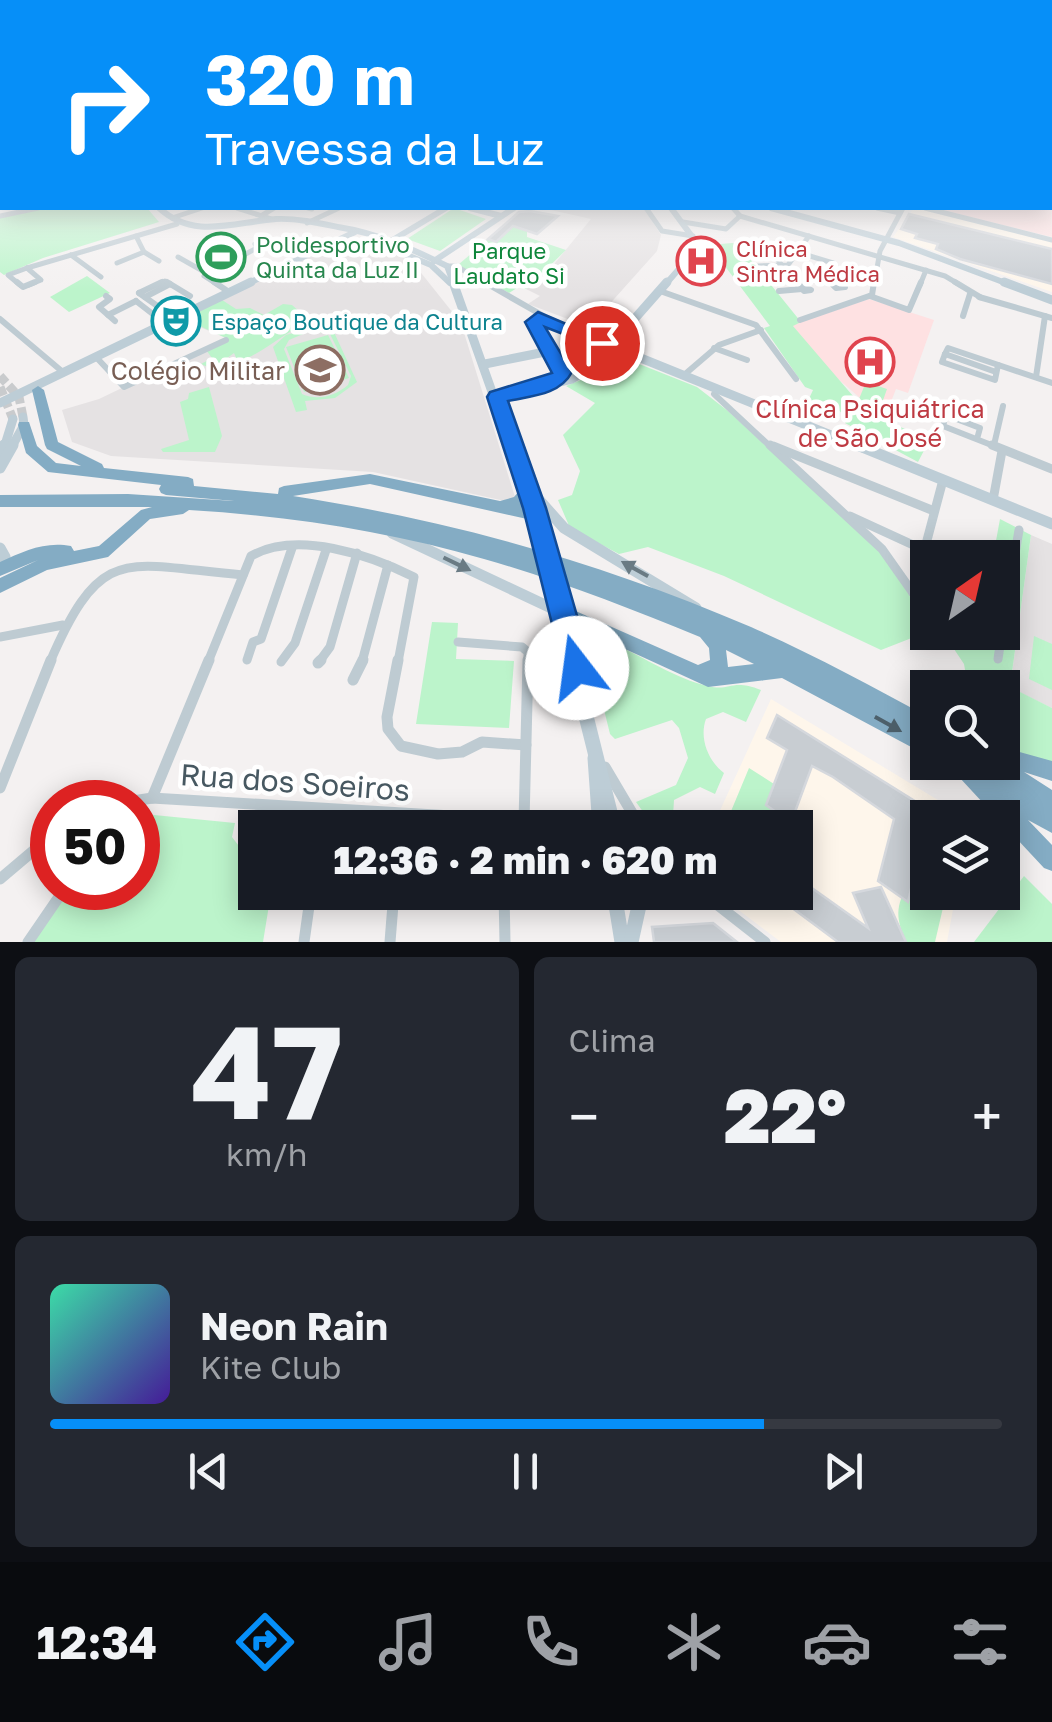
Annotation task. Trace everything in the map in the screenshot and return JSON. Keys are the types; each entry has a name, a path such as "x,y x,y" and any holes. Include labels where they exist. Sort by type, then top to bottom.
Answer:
{"highway":[{"path":"38,390 52,444 68,456 117,473"},
{"path":"20,420 31,449 53,468 186,482 207,497"},
{"path":"370,479 357,484 351,493 372,517"},
{"path":"0,503 264,496 370,479 536,514"},
{"path":"0,492 84,488 207,497 372,517"},
{"path":"503,507 518,501 528,490"},
{"path":"264,496 372,517 580,574 712,626 910,716"},
{"path":"2,576 103,552 146,514 207,497"},
{"path":"99,509 136,498"},
{"path":"0,503 22,510"},
{"path":"562,613 713,679 787,669"},
{"path":"693,669 708,673 720,666 712,626"},
{"path":"712,626 910,737"},
{"path":"577,668 593,640 614,635"},
{"path":"881,701 910,710"},
{"path":"1020,761 1052,771"},
{"path":"974,780 1052,860"},
{"path":"983,780 1052,823"},
{"path":"1018,780 1052,801"}],"main road":[{"path":"161,210 175,221 244,226 271,220 355,232 439,259 447,266 536,514 596,752 593,778 602,810"},
{"path":"390,245 443,210"},
{"path":"497,397 578,376 611,346 698,249 673,210"},
{"path":"779,210 886,238"},
{"path":"788,210 886,238 1052,298"},
{"path":"423,262 439,259 504,212"},
{"path":"0,405 226,290 355,232"},
{"path":"390,245 423,262 454,288"},
{"path":"611,346 1052,524"},
{"path":"485,364 550,350 561,370 578,376"},
{"path":"602,355 613,351 630,354"},
{"path":"552,384 561,370"},
{"path":"0,405 38,390 64,373"},
{"path":"0,458 20,420"},
{"path":"0,468 20,420"},
{"path":"528,490 573,534 712,626"},
{"path":"372,517 562,613"},
{"path":"0,548 5,557 2,576"},
{"path":"618,910 622,942"},
{"path":"631,942 638,910"}],"street":[{"path":"0,216 28,210"},
{"path":"56,280 41,280 23,287 8,275 136,236 175,221 184,210"},
{"path":"243,210 271,220"},
{"path":"262,216 271,210"},
{"path":"308,224 335,210"},
{"path":"647,210 662,231 693,236"},
{"path":"734,210 740,216 950,277 980,297"},
{"path":"800,320 870,296 876,290 879,256 902,210"},
{"path":"933,210 1052,240"},
{"path":"682,222 726,229 740,216"},
{"path":"136,236 144,252 159,261"},
{"path":"758,266 788,265 808,236"},
{"path":"764,243 800,287 779,291"},
{"path":"226,290 204,276 257,248"},
{"path":"118,263 144,252"},
{"path":"797,252 833,263 836,267 832,274"},
{"path":"71,255 101,277"},
{"path":"178,256 208,274"},
{"path":"447,266 456,266 540,314 611,346"},
{"path":"26,268 41,280"},
{"path":"926,270 970,294 1049,317 1036,377"},
{"path":"870,296 910,310 926,270"},
{"path":"108,315 170,284 190,296"},
{"path":"660,291 756,324 796,379"},
{"path":"963,316 970,294"},
{"path":"106,296 110,299 99,307 116,321"},
{"path":"140,297 173,317"},
{"path":"140,297 163,322"},
{"path":"540,314 534,322 550,350"},
{"path":"0,321 10,324 64,373"},
{"path":"684,375 714,348 761,330"},
{"path":"96,357 124,387 226,340"},
{"path":"561,370 580,363 594,348 593,340"},
{"path":"714,348 747,360"},
{"path":"997,368 995,380 942,362 948,348 997,368 1052,382"},
{"path":"714,394 882,549 910,590"},
{"path":"993,500 1003,406"},
{"path":"978,439 980,428 946,415 943,426 1052,469"},
{"path":"764,442 934,511"},
{"path":"927,540 943,480"},
{"path":"841,512 910,544"},
{"path":"1017,540 1019,530"},
{"path":"159,780 243,574 260,548 357,553 412,575 416,582 386,717 390,739 404,749 464,752 477,743 526,745"},
{"path":"246,660 253,642 260,639 292,548"},
{"path":"281,662 295,642 326,550"},
{"path":"318,664 330,647 357,553"},
{"path":"353,680 363,661 388,565"},
{"path":"0,788 27,730 63,625 94,582 114,570 243,574"},
{"path":"0,638 63,625"},
{"path":"458,642 528,650 524,810"},
{"path":"998,659 999,650"},
{"path":"596,752 630,810"},
{"name":"Rua dos Soeiros","path":"160,798 336,810"},
{"path":"0,879 30,854"},
{"path":"28,942 50,910"},
{"path":"304,942 309,910"},
{"path":"390,942 393,910"},
{"path":"504,910 505,942"},
{"path":"724,910 765,942"}],"shaded area":[{"path":"551,210 645,210 661,235 657,251 589,327 528,304 540,296 526,289 551,268 591,219"},
{"path":"913,210 922,210 1052,242 1052,292 893,237"},
{"path":"942,210 1051,210 1052,237"},
{"name":"Colégio Militar","path":"368,241 392,250 406,259 404,263 418,269 461,323 515,497 505,501 373,472 111,456 72,442 62,410 99,399 226,338 190,323 237,288 342,243 355,249"},
{"name":"Clínica Psiquiátrica de São José","path":"869,299 934,320 908,393 896,389 884,419 828,370 792,325"},
{"path":"1031,535 1052,544 1052,708 1020,693 1020,670 1012,670 1015,650 1020,650 1020,615"},
{"path":"771,699 938,800 910,800 910,910 953,910 947,942 781,942 739,910 813,910 813,810 720,810"}],"green space":[{"path":"34,210 149,210 159,222 43,258 4,275 0,272 0,217"},
{"path":"451,210 486,219 440,251 407,239"},
{"name":"Parque Laudato Si","path":"513,226 527,230 527,237 566,250 526,289 520,286 509,293 458,265 488,239 496,241"},
{"path":"738,244 801,322 793,326 853,396 859,399 866,382 887,389 881,406 859,400 888,422 930,439 918,462 845,423 847,418 829,401 807,403 813,390 805,387 764,328 770,326 709,245"},
{"path":"87,276 110,293 69,312 50,297"},
{"path":"219,298 236,309 250,308 264,315 283,304 292,305 311,322 247,358 238,362 234,353 212,369 201,364 212,358 206,350 226,338 182,318"},
{"path":"310,328 333,330 357,382 335,398 305,401 307,410 296,412 273,347 286,335","holes":["310,331 330,334 351,376 348,385 326,396 302,394 284,349 289,340"]},
{"path":"328,335 349,378 304,392 286,347"},
{"path":"614,354 697,387 728,411 882,552 910,596 910,639 881,650 724,576 648,547 619,554 570,528 558,500 572,495 580,471 563,435 595,403 566,386 593,375"},
{"path":"209,387 222,436 215,452 163,452 161,449 189,440 180,402 188,399 189,393"},
{"path":"1000,519 1031,535 1020,615 1020,540 996,540"},
{"path":"432,622 458,623 456,659 514,661 509,728 416,724"},
{"path":"1034,636 1052,644 1052,690 1029,679"},
{"path":"601,644 614,644 696,683 715,687 743,685 761,690 746,722 723,712 706,719 706,749 724,773 715,794 700,787 674,800 673,810 642,810 636,802 676,785 688,758 679,728 672,720 615,739 610,734 592,661"},
{"path":"955,650 1015,650 1012,670 965,670"},
{"path":"1020,692 1052,708 1052,763 1020,755"},
{"path":"749,768 774,784 766,804 772,810 732,810"},
{"path":"160,816 235,823 232,837 238,845 238,910 268,910 263,942 33,942 56,910 160,910"},
{"path":"1024,876 1052,904 1052,942 974,942 998,910 1020,910 1020,881"},
{"path":"910,883 910,910 942,910 935,942 906,942 898,916"}],"building":[{"path":"519,212 558,216 537,234 513,226 496,242 488,239"},
{"path":"909,214 1052,249 1052,284 936,249 938,244 915,238 917,234 901,229"},
{"path":"777,715 913,800 910,800 908,902 878,881 894,819 833,777 812,766 796,810 773,810 766,805 787,750 767,738"},
{"path":"881,887 906,942 838,942 795,910 813,910 813,889 868,928 853,893"},
{"path":"713,923 737,942 654,942 652,927"}],"tunnel":[{"path":"0,376 19,397 23,417"},
{"path":"0,387 13,419"}],"place":[{"name":"Polidesportivo Quinta da Luz II","path":"221,257"},
{"name":"Clínica Sintra Médica","path":"701,261"},
{"name":"Espaço Boutique da Cultura","path":"176,321"},
{"name":"Clínica Psiquiátrica de São José","path":"870,362"},
{"name":"Colégio Militar","path":"320,370"}],"route":[{"path":"577,668 534,508 497,397 552,384 560,377 562,372 534,322 538,317 542,315 602,343"}]}
